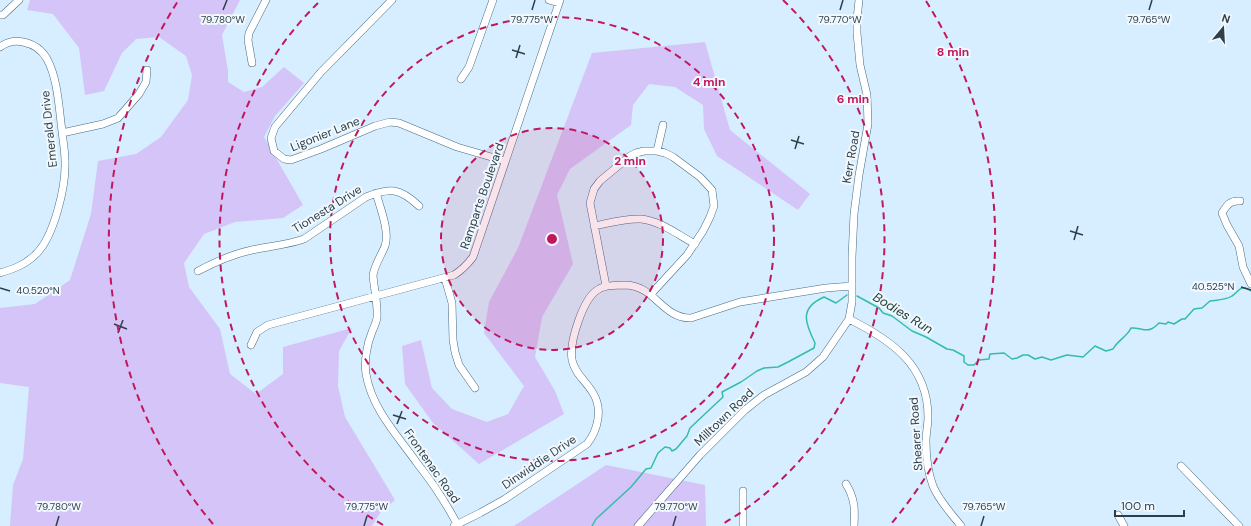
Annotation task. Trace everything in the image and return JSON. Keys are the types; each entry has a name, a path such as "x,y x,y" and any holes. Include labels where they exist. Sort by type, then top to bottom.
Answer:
{"street":[{"path":"0,15 4,15 19,0"},
{"path":"252,63 248,40 249,33 266,0"},
{"name":"Ligonier Lane","path":"392,0 321,72 275,127 271,138 274,151 284,159 291,160 375,126 390,122 399,123 458,147 505,161"},
{"path":"461,79 469,67 493,0"},
{"path":"549,0 559,2"},
{"name":"Kerr Road","path":"849,319 852,302 854,214 868,124 867,95 860,65 857,33 857,19 860,0"},
{"name":"Ramparts Boulevard","path":"251,345 257,332 268,325 445,278 463,270 473,257 559,2"},
{"name":"Emerald Drive","path":"0,47 5,43 27,43 33,45 47,59 57,91 65,161 64,178 58,210 45,241 36,254 24,264 0,273"},
{"path":"62,133 103,124 118,118 139,94 146,82 147,70"},
{"path":"657,151 663,125"},
{"path":"606,286 590,203 594,189 600,181 630,156 644,151 657,151 666,153 700,177 712,190 714,195 714,206 710,217 695,244 687,255 651,294"},
{"name":"Tionesta Drive","path":"198,271 227,257 251,250 294,243 304,239 366,197 376,193 394,191 407,195 419,206"},
{"name":"Frontenac Road","path":"376,193 386,231 386,238 385,246 374,269 373,275 377,317 371,333 366,358 366,372 369,388 385,420 429,479 449,509 455,525"},
{"path":"1240,201 1234,200 1229,202 1222,213 1239,246 1243,267 1251,284"},
{"path":"594,226 641,219 653,222 669,229 695,244"},
{"path":"445,278 452,303 453,340 455,352 459,365 475,388"},
{"name":"Dinwiddie Drive","path":"455,525 505,499 587,444 593,436 599,416 598,406 594,394 577,372 573,362 571,350 582,313 589,297 600,288 606,286 626,285 640,288 651,294 674,315 691,318 740,302 826,288 852,286"},
{"name":"Milltown Road","path":"638,526 700,455 745,410 764,394 806,372 823,357 849,319"},
{"name":"Shearer Road","path":"849,319 883,337 915,368 924,388 928,408 926,440 929,472 932,484 939,497 961,526"},
{"path":"1182,466 1238,526"},
{"path":"846,484 854,502 854,526"},
{"path":"743,491 743,526"},
{"path":"1118,515 1124,526"}],"shaded area":[{"path":"30,0 240,0 222,35 228,71 228,82 244,92 262,87 284,67 304,83 275,116 264,137 303,205 283,218 235,222 204,234 184,263 189,287 220,329 230,374 256,394 283,374 283,347 352,328 339,351 338,386 345,417 395,500 380,513 372,526 10,526 13,485 23,459 29,387 0,383 0,308 35,304 70,280 91,214 98,161 136,154 161,137 188,100 192,75 186,56 159,37 136,39 122,53 104,91 85,95 79,48 53,14 27,10"},
{"path":"705,42 730,130 810,194 798,210 717,156 704,129 703,105 675,87 649,84 633,105 631,125 570,169 557,195 573,264 542,317 535,357 555,391 564,414 479,464 433,423 405,384 402,346 421,340 432,388 452,409 487,422 508,414 524,386 484,333 489,302 518,248 592,53"},
{"path":"606,465 705,485 706,526 514,526"}],"waterway":[{"name":"Bodies Run","path":"857,296 879,308 883,313 892,316 912,331 964,356 964,362 968,365 974,365 979,360 989,359 990,354 1004,353 1012,359 1023,355 1028,355 1035,359 1042,357 1051,360 1067,355 1083,357 1095,346 1106,351 1113,349 1131,328 1149,330 1159,323 1166,324 1168,322 1174,324 1182,319 1185,319 1194,309 1202,308 1210,301 1230,297 1242,288 1251,291"},
{"name":"Bodies Run","path":"592,526 596,519 631,487 646,469 651,468 658,453 665,447 670,448 672,451 676,449 687,436 690,428 723,397 722,392 741,382 757,371 764,368 778,367 814,348 815,343 806,317 811,306 816,301 824,297 836,303 847,295"}]}
